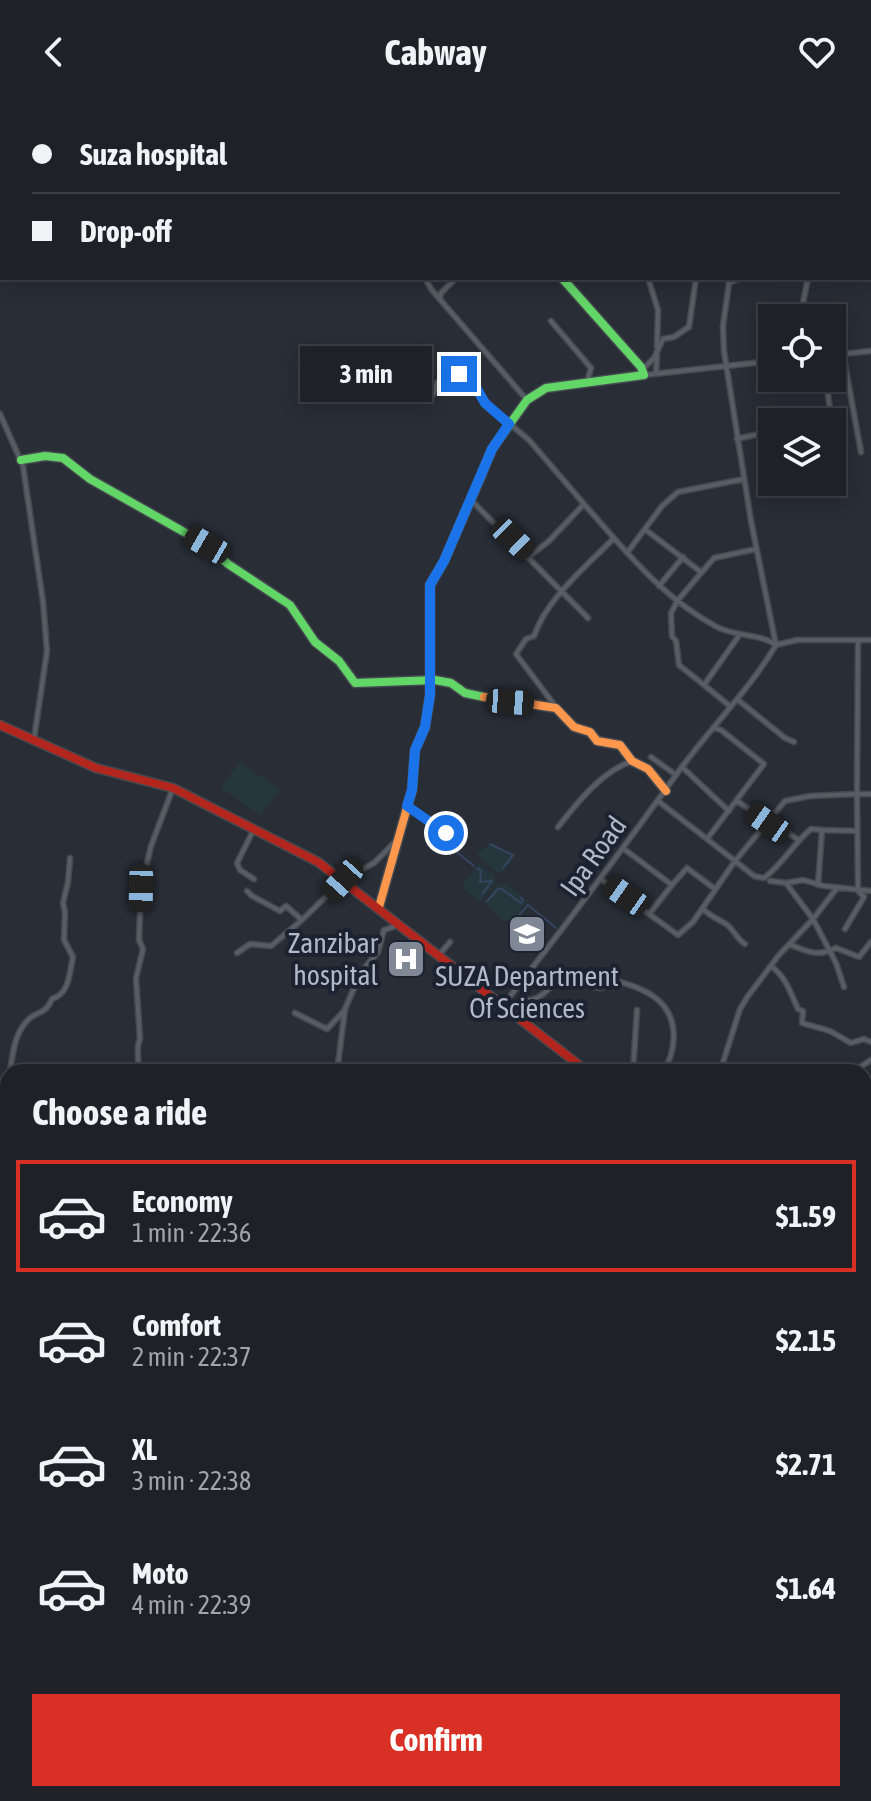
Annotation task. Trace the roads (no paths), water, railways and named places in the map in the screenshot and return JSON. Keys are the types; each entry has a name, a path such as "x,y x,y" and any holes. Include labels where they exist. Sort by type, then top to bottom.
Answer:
{"street":[{"path":"426,280 527,400"},
{"path":"440,298 454,280"},
{"path":"564,280 643,373"},
{"path":"649,280 658,310 656,373"},
{"path":"643,373 663,339 674,337 689,327 696,280"},
{"path":"803,304 808,280"},
{"path":"728,281 723,340 726,366 756,549 776,645"},
{"path":"551,321 591,368 587,382"},
{"path":"846,354 871,351"},
{"path":"379,907 412,790 415,750 425,727 431,680 430,585 444,561 492,449 509,424 527,400 546,388 643,373 758,363"},
{"path":"846,370 861,452"},
{"path":"433,395 437,383 457,373 477,389 485,403 529,440 642,571 715,626 739,636 769,640 776,645 797,640 871,640"},
{"path":"0,414 21,460 43,602 47,651 34,739"},
{"path":"737,439 758,434"},
{"path":"21,460 48,455 66,458 77,471 207,545 228,564 290,605 315,642 339,661 355,683 431,680 451,683 465,693 481,697 556,708"},
{"path":"627,553 662,506 678,492 744,479"},
{"path":"470,499 530,556 588,618"},
{"path":"530,556 584,504"},
{"path":"646,530 701,572"},
{"path":"614,538 563,592 542,619 534,636 526,639 516,654 574,727 590,732 597,741 620,745 632,761 648,769 666,791"},
{"path":"731,707 679,665 676,641 672,636 671,613 678,600 714,558 756,549"},
{"path":"659,586 683,557"},
{"path":"704,685 739,636"},
{"path":"845,929 863,900 858,891 858,640"},
{"name":"Ipa Road","path":"502,1006 602,880 676,775 738,700 776,645"},
{"path":"738,700 794,742"},
{"path":"0,725 96,768 173,788 318,862 578,1064"},
{"path":"707,839 764,764 721,730 714,728"},
{"path":"651,757 676,775"},
{"path":"558,827 578,803 617,768 632,761"},
{"path":"682,767 729,811"},
{"path":"139,1064 136,978 143,949 139,940 141,888 151,846 173,788"},
{"path":"602,880 678,935 703,909 735,861 778,807 793,798 871,794"},
{"path":"658,801 754,876 764,878 780,865 798,840 811,829 857,831"},
{"path":"737,801 768,823 778,824 798,840"},
{"path":"407,806 446,833"},
{"path":"254,829 237,863 240,870 254,879"},
{"path":"818,885 822,830"},
{"path":"237,953 250,944 271,946 343,880 374,863 397,839"},
{"path":"624,849 672,885"},
{"path":"11,1064 12,1050 27,1020 47,1009 52,999 62,995 67,988 73,957 64,944 63,903 70,858"},
{"path":"650,913 687,868 715,889"},
{"path":"770,881 786,883 803,880 818,885 871,891"},
{"path":"786,883 813,919 844,987"},
{"path":"723,1064 740,1009 789,944 837,888"},
{"path":"247,891 280,911 286,906 302,920"},
{"path":"703,909 728,926 735,937 745,944"},
{"path":"338,1064 345,1009 361,972 378,952 390,916"},
{"path":"384,930 401,925"},
{"path":"439,955 450,942"},
{"path":"789,944 815,954 836,948 859,957 871,942"},
{"path":"772,967 792,993 798,1009 803,1011 802,1023 830,1031 851,1043 864,1039 871,1042"},
{"path":"521,1000 540,998 557,982 601,988 610,981 617,981 639,988 660,1001 673,1021 675,1033 668,1064"},
{"path":"295,1013 327,1029 345,1009"},
{"path":"634,1064 637,1010"}],"waterway":[{"path":"490,844 513,855 503,868"},
{"path":"454,850 474,866"},
{"path":"477,868 481,871 480,882 492,881 482,894"},
{"path":"487,901 498,889 521,903 521,898"},
{"path":"516,918 528,905 556,928"}],"place":[{"name":"SUZA Department Of Sciences","path":"527,934"},
{"name":"Zanzibar hospital","path":"406,959"}]}
